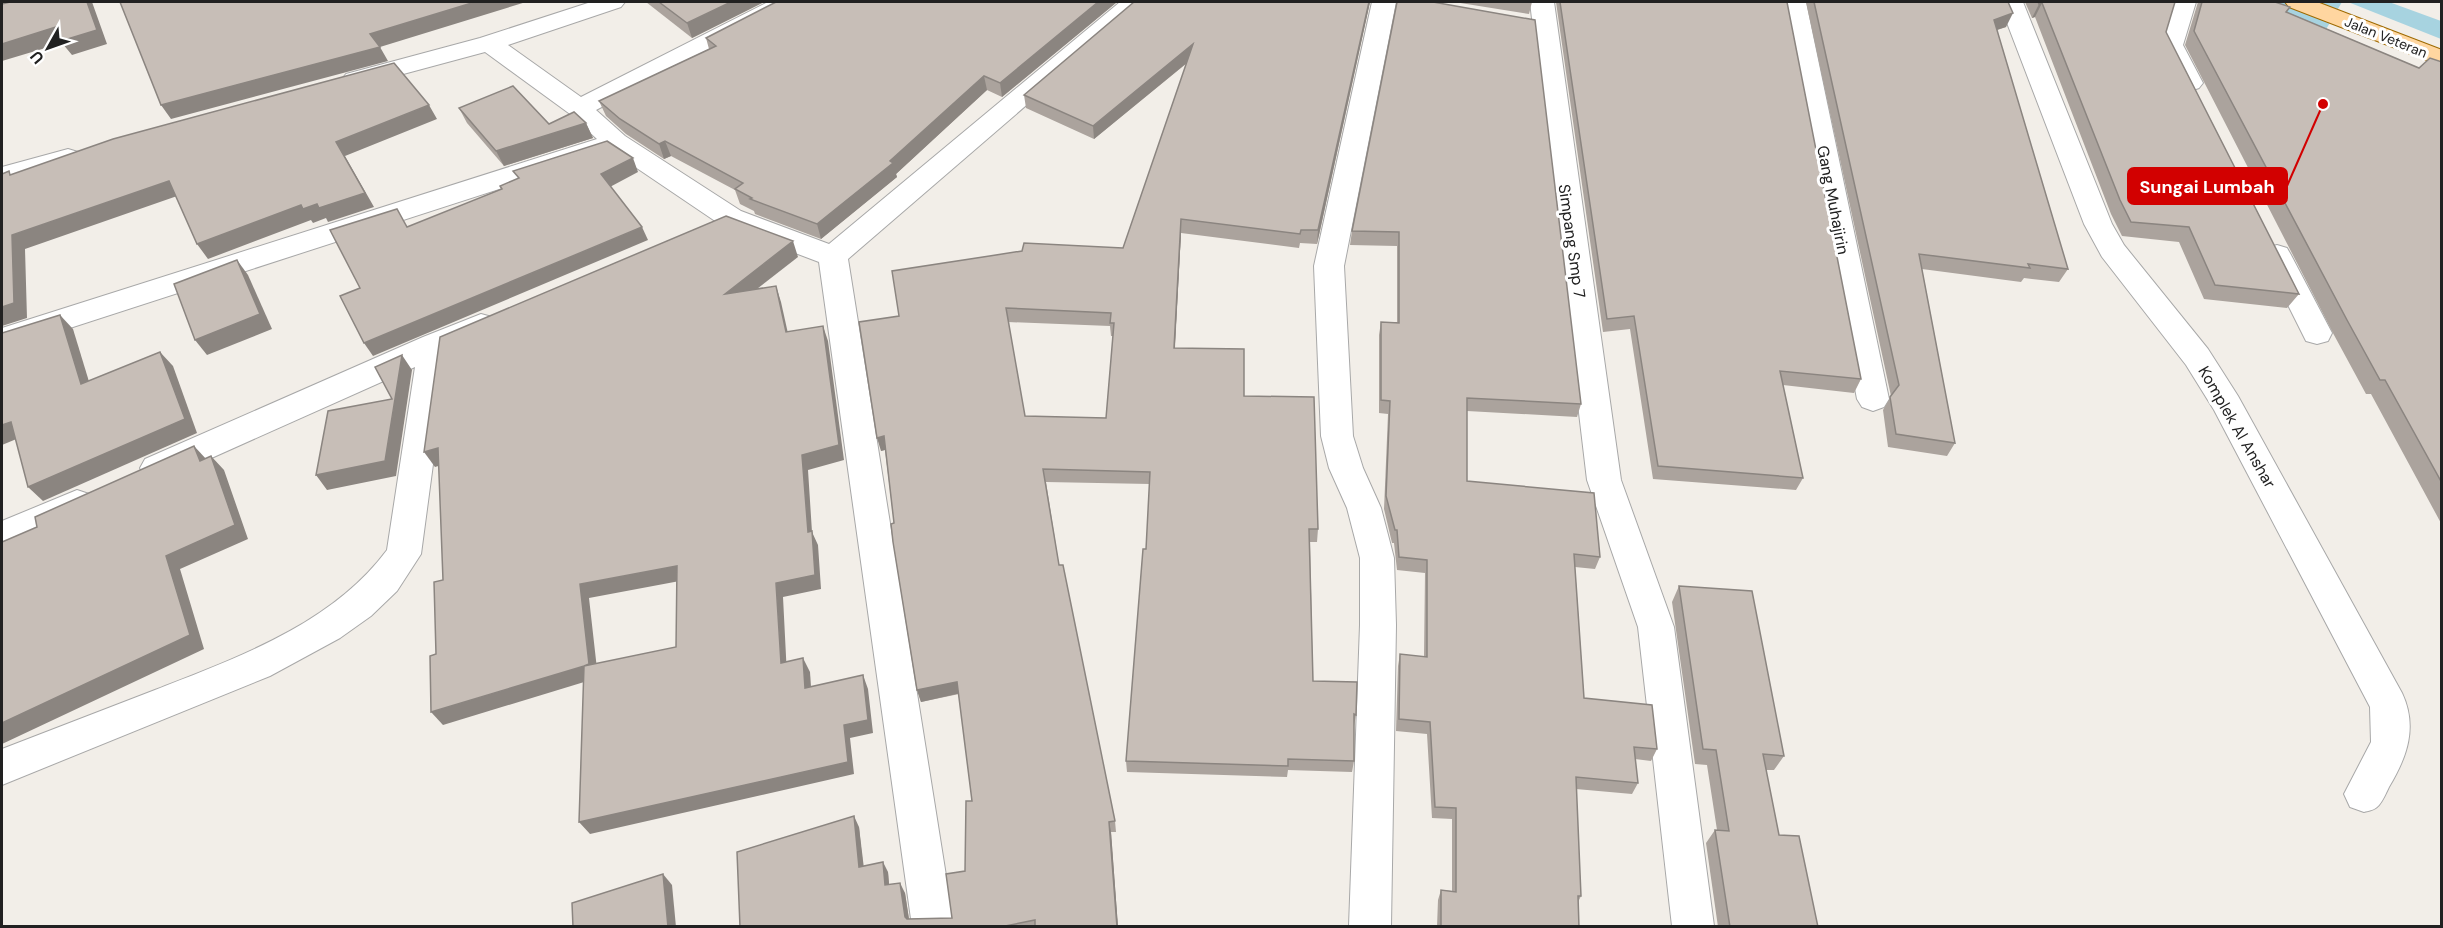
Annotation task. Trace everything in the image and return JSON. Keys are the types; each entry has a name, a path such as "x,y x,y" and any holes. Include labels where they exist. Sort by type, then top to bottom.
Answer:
{"main road":[{"name":"Jalan Veteran","path":"2297,2 2442,59"}],"street":[{"path":"331,86 489,43 613,2"},
{"path":"579,108 785,2"},
{"path":"833,256 1134,2"},
{"path":"1370,927 1378,625 1377,558 1364,508 1346,468 1337,436 1329,266 1384,2"},
{"name":"Gang Muhajirin","path":"1794,2 1873,399"},
{"name":"Komplek Al Anshar","path":"2010,2 2098,224 2112,250 2197,357 2227,404 2389,705 2394,726 2391,746 2364,794"},
{"path":"2184,2 2171,45 2203,109"},
{"name":"Simpang Smp 7","path":"1536,17 1604,480 1656,627 1693,927"},
{"path":"489,43 579,108 616,142 731,218 833,256"},
{"path":"2,339 616,142"},
{"path":"2,176 92,151"},
{"path":"698,232 731,218"},
{"path":"2268,237 2317,333"},
{"path":"833,256 933,927"},
{"path":"131,479 511,312"},
{"path":"2,767 244,671 294,646 374,592 393,571 404,554 434,345"},
{"path":"2,536 99,493"}],"water":[{"path":"2348,2 2389,2 2441,21 2441,39"}],"building":[{"path":"10,2 87,2 97,30 61,41 56,27 2,44 2,4"},
{"path":"120,2 475,2 370,34 380,47 161,105"},
{"path":"659,2 731,2 687,23"},
{"path":"776,2 1098,2 1000,83 984,76 890,161 893,163 817,224 750,199 752,198 735,189 743,183 665,141 659,144 620,119 599,101 716,46 706,38"},
{"path":"1134,2 1369,2 1318,230 1301,230 1300,234 1181,219 1174,348 1244,349 1244,396 1314,397 1318,529 1309,529 1313,681 1357,682 1354,761 1288,759 1288,766 1126,761 1143,549 1146,549 1150,472 1043,469 1059,565 1063,565 1115,821 1109,822 1117,927 1035,927 1035,920 1000,927 740,927 737,852 854,816 859,867 883,862 885,885 900,883 905,917 907,919 952,918 946,874 965,871 966,801 972,801 957,682 917,690 893,542 891,524 894,523 884,436 877,438 859,322 899,316 892,271 1022,251 1024,243 1123,248 1193,44 1093,126 1024,95","holes":["1006,308 1111,313 1110,323 1114,323 1106,418 1025,416"]},
{"path":"1397,2 1433,2 1535,20 1581,404 1467,398 1467,481 1594,493 1600,557 1574,554 1584,698 1652,705 1657,749 1634,747 1638,783 1576,777 1581,896 1578,896 1579,927 1441,927 1441,890 1456,892 1456,808 1435,807 1430,722 1399,719 1400,654 1427,657 1427,560 1399,557 1397,530 1395,530 1386,496 1390,401 1381,400 1381,322 1399,323 1399,232 1352,231"},
{"path":"1560,2 1787,2 1861,379 1780,371 1803,478 1658,466 1634,316 1607,319"},
{"path":"1814,2 2008,2 2013,13 1994,20 2068,269 2028,264 2030,268 1919,254 1955,443 1896,434 1890,397 1899,385"},
{"path":"2038,2 2175,2 2166,32 2299,294 2215,285 2189,227 2131,222 2120,200 2042,3"},
{"path":"2202,2 2275,2 2290,7 2286,12 2419,68 2430,58 2442,62 2442,483 2385,380 2380,380 2347,320 2194,31"},
{"path":"394,63 429,105 336,142 365,193 319,208 317,204 303,209 301,205 197,244 169,181 12,235 14,303 2,307 2,174 9,171 10,175 113,139"},
{"path":"513,86 549,124 574,112 586,123 496,151 459,108"},
{"path":"607,141 633,158 601,174 642,227 364,343 340,296 360,288 330,230 397,209 407,227 502,189 500,186 519,178 513,171"},
{"path":"726,216 793,241 725,294 776,286 786,332 823,326 839,445 802,455 808,532 812,531 815,575 776,583 781,663 803,658 805,688 863,675 868,720 844,725 848,762 579,822 584,666 431,712 430,656 436,654 434,582 443,580 438,448 424,452 440,337","holes":["677,566 676,647 584,666 589,664 580,584"]},
{"path":"237,260 260,314 195,340 174,284"},
{"path":"60,315 81,384 160,352 185,419 28,487 11,422 2,425 2,333"},
{"path":"402,355 385,461 316,475 328,411 392,399 375,367"},
{"path":"194,446 200,461 211,456 235,525 166,556 190,635 2,723 2,542 37,527 35,517"},
{"path":"1679,586 1752,591 1784,756 1763,754 1779,835 1799,836 1818,927 1730,927 1715,830 1729,831 1716,750 1703,749"},
{"path":"663,874 668,927 573,927 572,903"}],"waterway":[{"path":"2311,2 2297,26 2288,33 2289,58 2323,104 2331,121"}],"place":[{"name":"Sungai Lumbah","path":"2323,104"}]}
